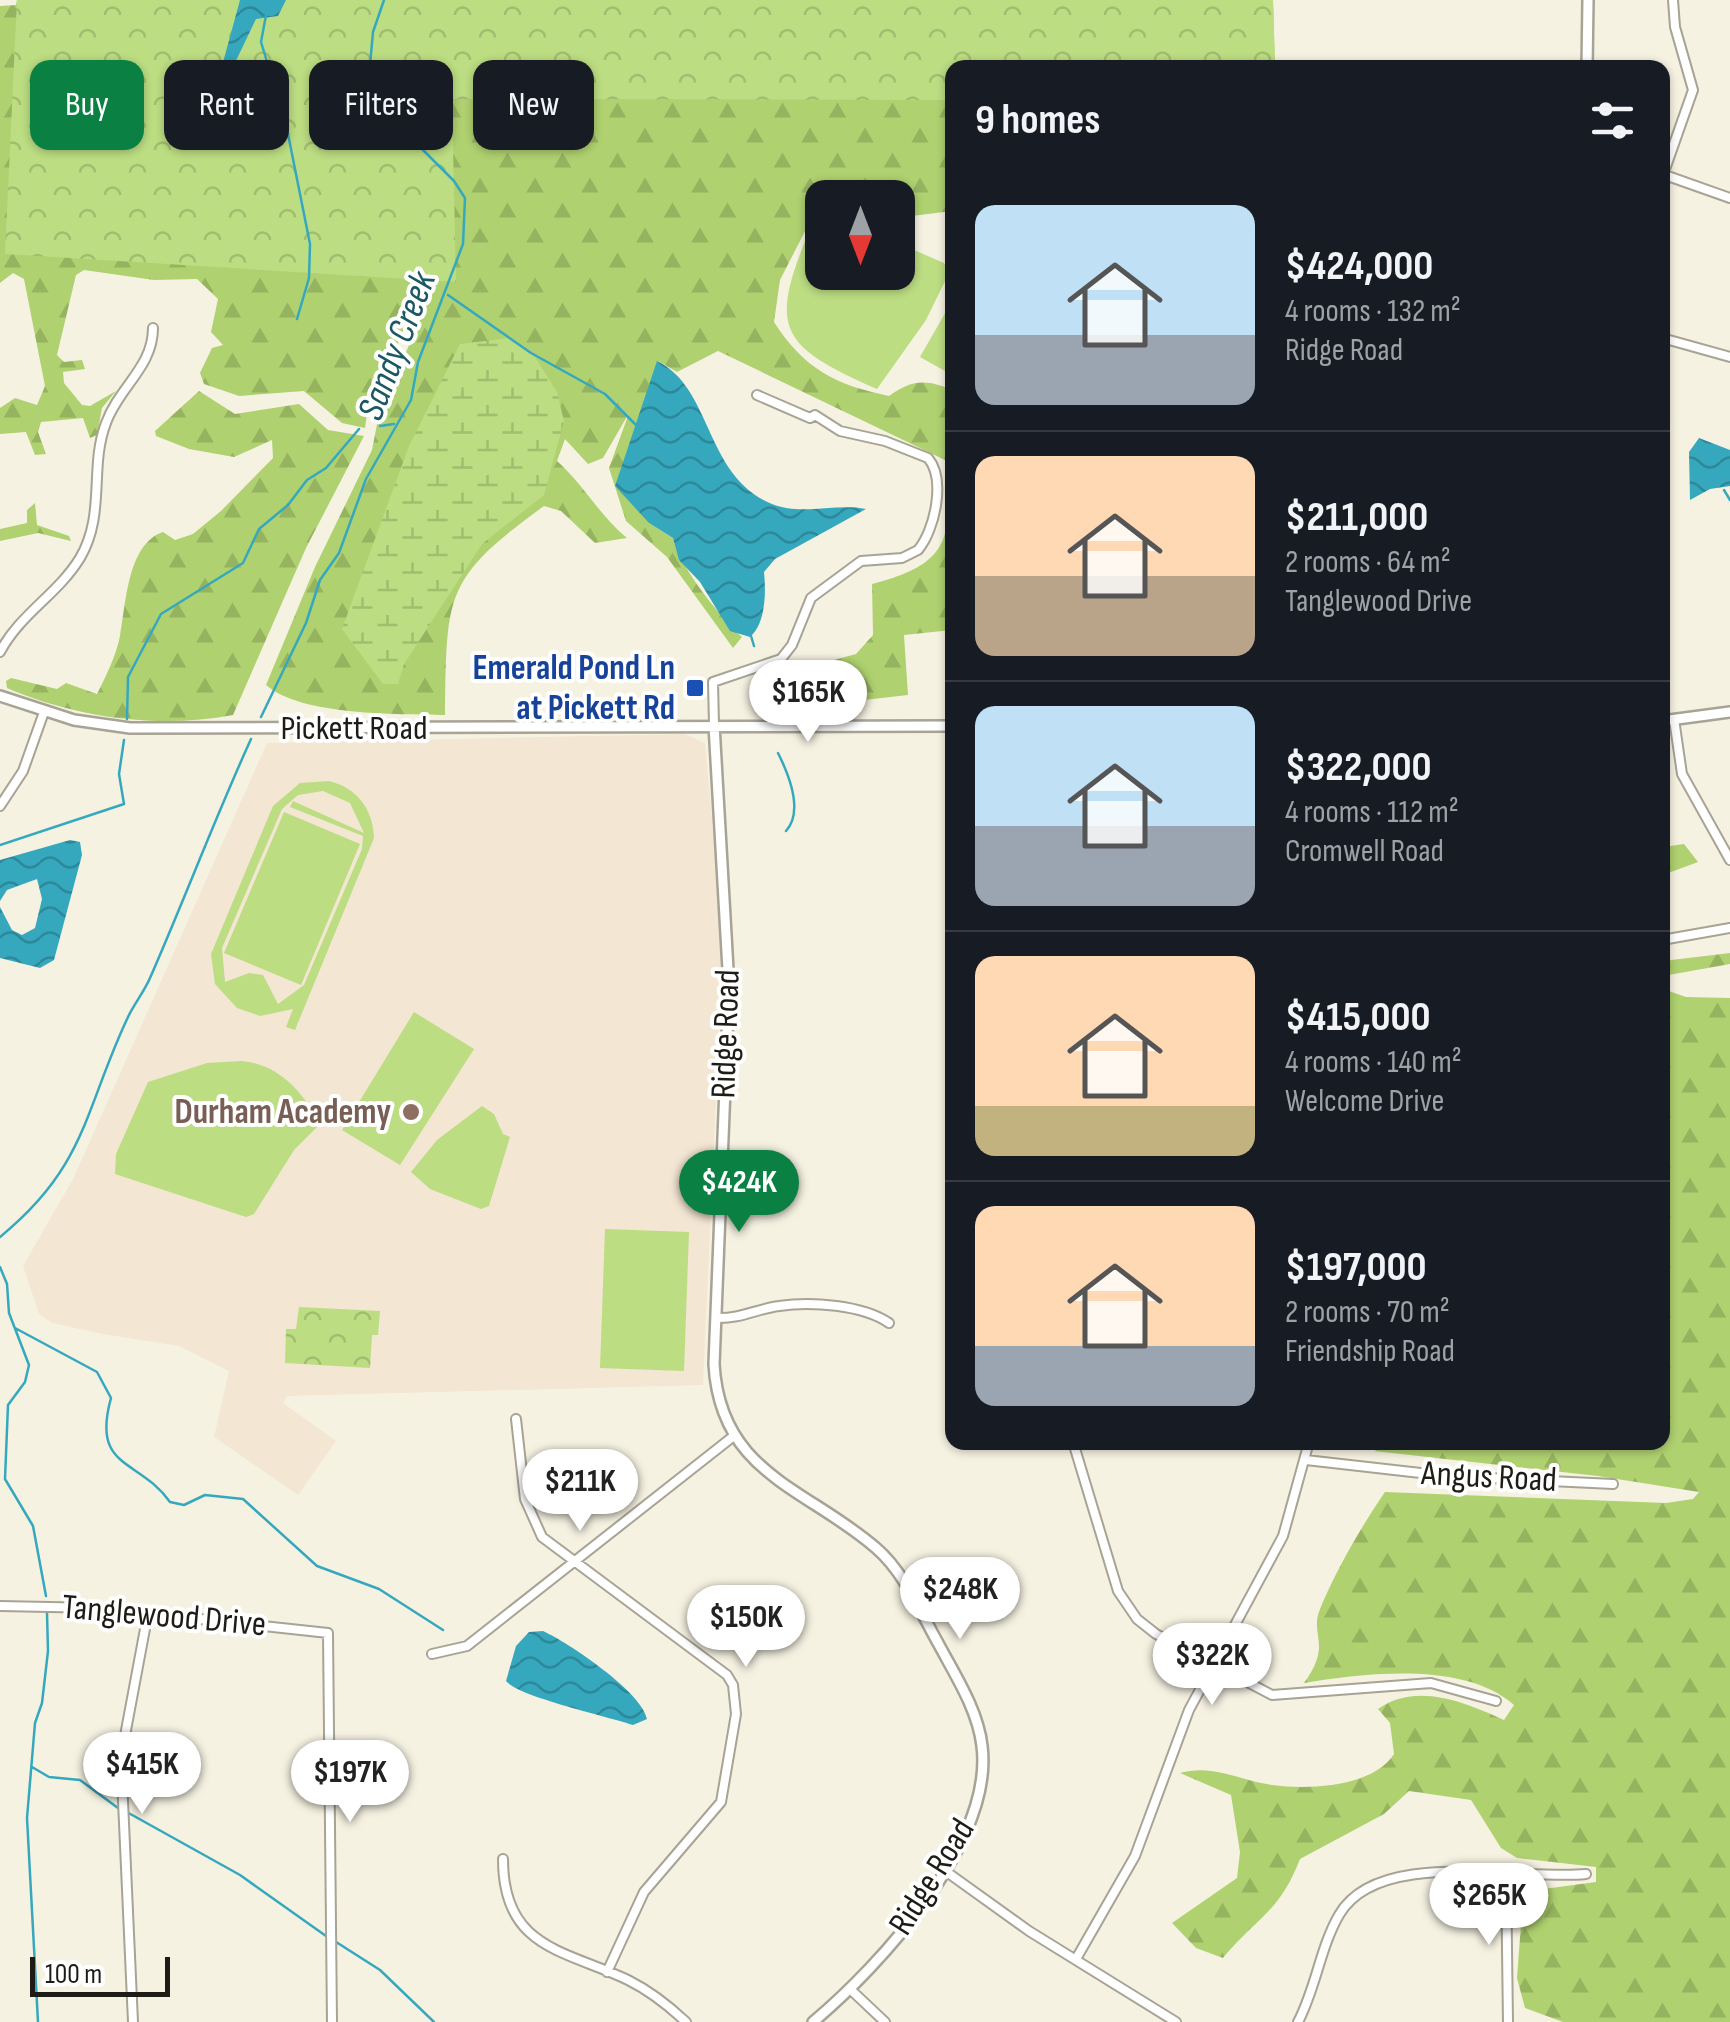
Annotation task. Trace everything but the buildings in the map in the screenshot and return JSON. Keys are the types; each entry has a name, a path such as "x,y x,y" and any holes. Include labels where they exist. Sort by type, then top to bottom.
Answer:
{"street":[{"path":"1587,60 1588,0"},
{"path":"1670,155 1693,90 1675,27 1673,0"},
{"path":"1670,177 1730,198"},
{"path":"0,652 24,617 69,574 86,547 96,515 106,423 150,354 153,328"},
{"path":"1670,340 1730,357"},
{"path":"714,725 712,682 781,659 792,645 806,605 819,590 861,561 902,558 918,550 934,508 935,474 928,458 885,441 840,431 816,415 810,418 757,395"},
{"name":"Pickett Road","path":"0,696 44,712 130,728 945,726"},
{"path":"0,806 23,771 44,712"},
{"path":"1670,720 1730,712"},
{"path":"1674,720 1682,774 1730,860"},
{"name":"Ridge Road","path":"714,725 729,961 716,1392 735,1435 768,1476 884,1556 922,1612 966,1698 981,1737 982,1780 967,1828 944,1870 899,1934 850,1989 813,2022"},
{"path":"1670,939 1730,928"},
{"path":"716,1318 746,1318 787,1306 871,1311 889,1323"},
{"path":"516,1418 529,1511 542,1536 727,1676 737,1701 722,1802 644,1892 607,1972"},
{"path":"432,1654 467,1646 735,1435"},
{"path":"1075,1450 1102,1548 1125,1604 1156,1634 1214,1668 1281,1697 1386,1683 1431,1683 1496,1701"},
{"path":"1076,1959 1135,1856 1180,1729 1283,1536 1307,1450"},
{"name":"Angus Road","path":"1306,1460 1448,1476 1613,1484"},
{"name":"Tanglewood Drive","path":"0,1606 52,1604 328,1633 332,2022"},
{"path":"133,2022 121,1757 148,1613"},
{"path":"503,1859 508,1894 534,1936 568,1959 646,1991 686,2022"},
{"path":"944,1870 1176,2022"},
{"path":"1506,1874 1508,2022"},
{"path":"1298,2022 1338,1916 1362,1890 1405,1876 1586,1874"},
{"path":"850,1989 885,2022"}],"shaded area":[{"name":"Durham Academy","path":"685,734 705,743 723,943 703,1385 287,1396 283,1403 336,1441 298,1495 214,1437 229,1371 179,1346 52,1323 39,1314 23,1266 74,1177 267,743"}],"green space":[{"path":"17,0 1273,0 1275,60 945,60 945,212 915,216 915,180 805,180 805,231 780,280 774,322 797,352 837,380 889,396 920,382 945,388 945,460 718,351 677,372 658,361 649,523 673,538 702,590 742,637 733,648 667,557 626,521 609,468 629,413 603,458 588,464 565,439 557,461 627,538 595,543 561,511 544,506 486,553 457,593 447,642 445,715 377,713 303,703 266,685 315,567 372,450 379,414 437,281 424,280 385,375 370,393 365,428 342,423 304,391 239,396 204,384 200,373 212,348 223,345 211,332 218,299 197,279 154,280 84,270 76,275 57,355 64,362 82,360 85,369 63,372 64,383 82,405 90,406 116,391 102,408 97,435 90,438 83,418 41,422 38,432 46,454 35,455 26,432 0,434 0,408 15,398 37,405 45,386 24,279 13,273 0,283 0,6 16,5"},
{"path":"17,0 1273,0 1275,60 945,60 945,100 594,99 594,60 473,60 473,99 453,99 453,60 309,60 309,150 453,150 453,145 456,282 5,254"},
{"path":"805,242 805,290 915,290 915,250 945,265 945,281 926,320 877,389 818,359 800,344 790,328 790,287"},
{"path":"945,313 945,371 920,357"},
{"path":"511,338 533,354 557,392 564,421 544,495 482,544 404,664 398,684 383,684 342,629 409,446 460,344"},
{"path":"199,391 235,414 299,404 328,430 364,436 306,548 233,715 176,721 118,718 61,707 7,688 6,681 11,678 57,689 66,683 97,694 116,651 130,577 142,549 163,532 175,540 193,534 273,458 272,440 234,457 189,449 156,436 155,431"},
{"path":"35,503 37,525 69,536 71,541 38,533 0,541 0,529 27,523 27,510"},
{"path":"945,532 945,631 904,635 908,695 829,704 823,663 856,654 873,635 872,584 919,567 933,556"},
{"path":"329,781 355,794 367,809 374,838 295,1030 286,1027 293,1009 260,1016 237,1008 215,984 211,954 273,806 300,783","holes":["323,791 350,803 364,833 293,801 290,807 363,836 362,849 304,985 278,1004 263,975 249,973 225,982 222,948 282,809 298,795"]},
{"path":"284,812 360,844 301,985 224,953"},
{"path":"1684,844 1698,862 1670,872 1670,846"},
{"path":"1730,953 1730,964 1670,975 1670,960"},
{"path":"1670,991 1686,997 1730,998 1730,2022 1563,2022 1525,2008 1517,1978 1523,1897 1536,1890 1596,1882 1596,1867 1517,1858 1501,1848 1471,1800 1409,1791 1384,1814 1300,1859 1276,1903 1223,1958 1196,1948 1172,1923 1237,1878 1240,1852 1231,1795 1180,1773 1204,1770 1287,1786 1339,1784 1371,1773 1394,1754 1390,1723 1378,1709 1393,1701 1424,1696 1441,1698 1504,1720 1514,1705 1493,1691 1442,1676 1385,1674 1304,1683 1319,1649 1320,1609 1385,1492 1666,1503 1693,1499 1699,1492 1598,1476 1374,1451 1670,1450"},
{"path":"414,1012 474,1049 400,1165 342,1130"},
{"path":"242,1061 268,1068 289,1082 320,1124 294,1150 254,1214 246,1217 115,1174 116,1154 148,1082 207,1063"},
{"path":"482,1106 494,1114 503,1134 510,1137 489,1206 481,1209 430,1189 411,1172 437,1140"},
{"path":"605,1229 689,1232 684,1371 600,1368"},
{"path":"299,1307 380,1311 378,1335 372,1335 370,1368 285,1363 286,1329 296,1329"}],"water":[{"path":"240,0 286,0 278,16 256,19 236,60 224,60"},
{"path":"657,361 689,391 720,454 750,491 783,507 866,509 775,559 764,572 762,616 750,637 730,631 700,582 679,560 673,538 649,523 615,486"},
{"path":"1699,438 1730,450 1730,486 1710,489 1690,500 1689,452"},
{"path":"70,840 80,842 82,855 54,960 40,968 0,958 0,907 12,930 22,935 35,928 42,899 37,879 7,890 0,901 0,860"},
{"path":"543,1631 619,1682 647,1719 633,1725 545,1700 506,1681 516,1646 529,1632"}],"waterway":[{"name":"Sandy Creek","path":"261,717 306,623 320,580 339,553 366,479 411,400 418,362 463,244 465,198 454,181 396,123 375,87 370,65 373,32 384,0"},
{"path":"266,15 261,42 286,124 310,244 309,278 297,319"},
{"path":"448,295 531,353 605,394 637,426"},
{"path":"380,426 394,424"},
{"path":"127,719 128,677 161,614 243,563 259,529 288,505 307,480 326,468 359,429"},
{"path":"1724,490 1730,500"},
{"path":"751,636 754,646"},
{"name":"Sandy Creek","path":"0,1237 29,1211 67,1161 251,739"},
{"path":"0,845 124,804 119,774 124,740"},
{"path":"778,753 794,803 786,831"},
{"path":"0,1267 7,1284 9,1313 29,1365 25,1382 8,1405 5,1479 33,1526 46,1596"},
{"path":"15,1328 97,1372 111,1398 107,1438 113,1451 170,1502 184,1505 205,1495 243,1499 317,1566 379,1589 443,1630"},
{"path":"38,2022 27,1818 35,1723 42,1703 48,1651 47,1613"},
{"path":"32,1767 49,1777 80,1780 118,1808"},
{"path":"125,1811 240,1875 326,1936"},
{"path":"333,1940 380,1970 434,2022"}],"place":[{"name":"Emerald Pond Ln at Pickett Rd","path":"695,688"},
{"name":"Durham Academy","path":"411,1112"}]}
